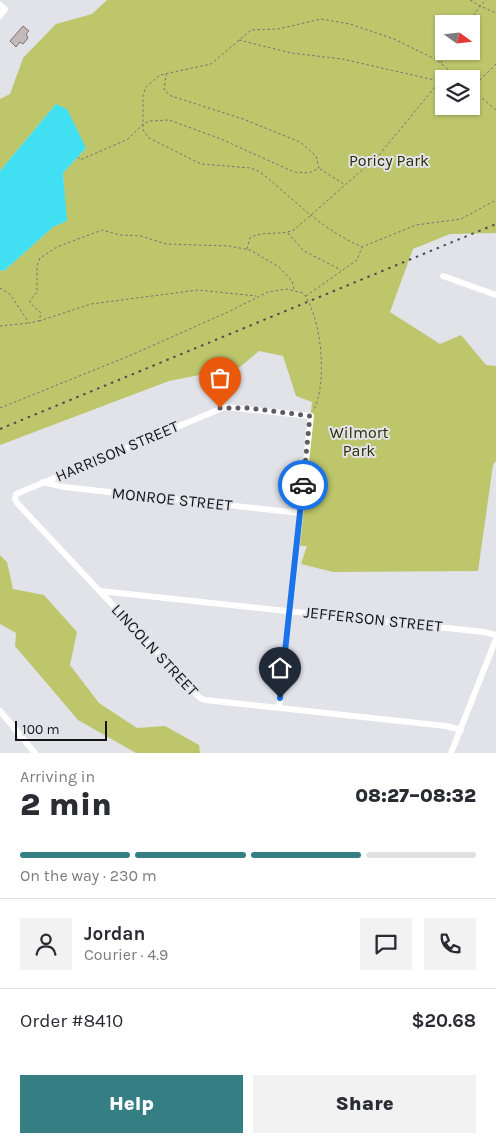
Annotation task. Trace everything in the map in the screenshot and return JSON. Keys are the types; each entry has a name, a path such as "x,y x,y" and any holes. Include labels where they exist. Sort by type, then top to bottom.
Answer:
{"street":[{"path":"0,5 5,10 0,16"},
{"path":"442,276 496,295"},
{"name":"HARRISON STREET","path":"14,496 43,482 225,407 310,416"},
{"path":"279,708 310,416"},
{"name":"MONROE STREET","path":"43,482 64,487 300,513"},
{"name":"LINCOLN STREET","path":"14,496 17,503 200,698 446,726 461,730"},
{"name":"JEFFERSON STREET","path":"100,591 289,610 496,635"},
{"path":"451,753 496,639"},
{"path":"0,711 35,753"}],"path":[{"path":"470,0 496,13"},
{"path":"474,15 486,0"},
{"path":"362,247 335,233 309,216 260,172 251,168 201,164 149,138 143,130 143,95 146,86 153,79 166,74 211,64 219,60 251,30 260,28 278,29 321,20 333,20 394,39 441,63 449,70"},
{"path":"239,40 291,53 342,59 435,80"},
{"path":"496,64 471,89 496,110"},
{"path":"166,74 164,90 171,96 243,119 300,142 316,156 319,168 345,185"},
{"path":"246,250 250,238 254,235 288,233 345,185 379,155 435,87"},
{"path":"78,157 80,160 94,152 128,140 143,124 150,121 170,120 221,138 294,172 309,173 319,168"},
{"path":"306,296 357,260 362,247 416,225 461,219 496,200"},
{"path":"39,321 41,312 30,304 30,300 37,292 37,266 40,258 57,247 95,231 141,236 166,244 229,246 246,250 279,267 292,281 294,290"},
{"path":"288,233 304,251 342,270"},
{"path":"0,288 10,294 29,323"},
{"path":"0,326 39,321 91,304 198,290 258,296"},
{"path":"0,408 130,356 258,296 273,290 294,290 306,296 315,325 322,373 320,397 310,416"}],"green space":[{"path":"107,0 496,0 496,233 450,234 413,249 390,312 440,344 461,335 486,365 496,366 496,461 493,465 478,571 333,572 301,564 307,546 297,546 312,402 296,396 283,356 259,351 240,367 169,381 0,445 0,271 5,270 53,227 66,221 63,173 86,148 56,104 0,171 0,99 10,94 23,58 56,24 92,14"},
{"path":"0,555 7,562 13,589 44,595 77,632 70,665 99,703 137,728 165,726 199,745 200,753 136,753 78,720 15,646 16,633 0,624"}],"water":[{"path":"56,104 67,109 86,148 63,173 67,221 53,227 5,270 0,271 0,171"}],"building":[{"path":"23,26 29,31 26,34 28,38 23,44 20,42 16,47 10,41"}],"railway":[{"path":"0,429 496,224"}],"way so far":[{"path":"220,408 249,408 310,416 303,485"}],"route":[{"path":"280,698 303,485"}],"park label":[{"name":"Poricy Park","path":"389,160"},
{"name":"Wilmort Park","path":"359,441"}]}
